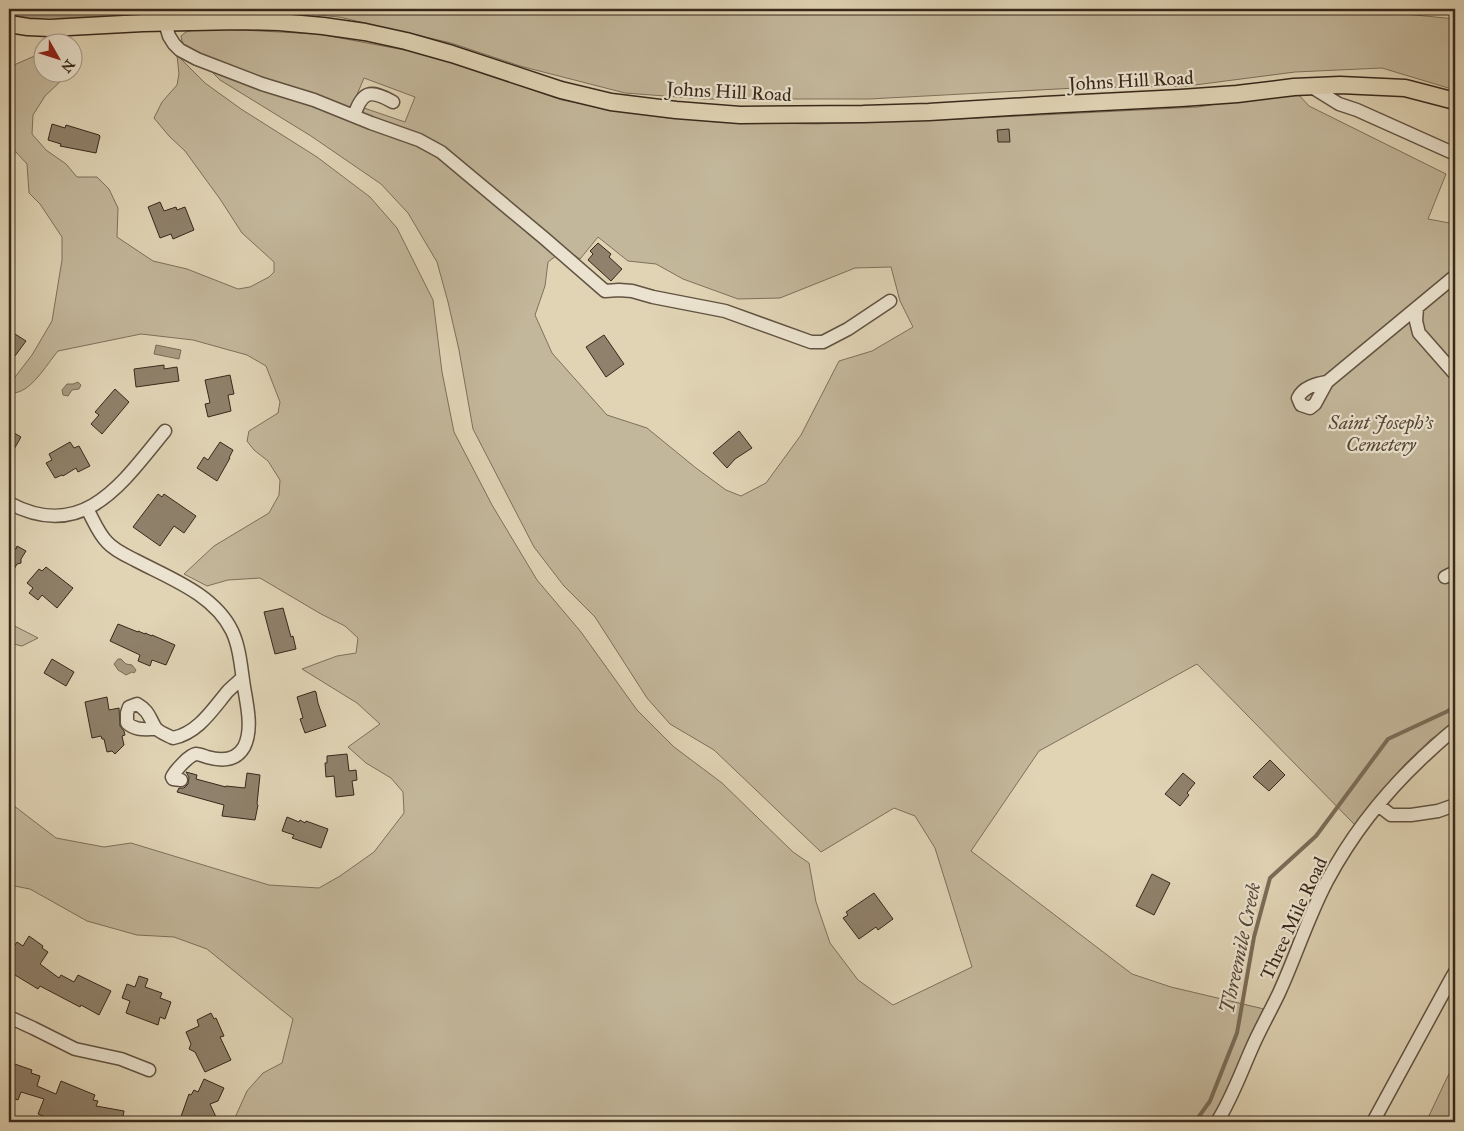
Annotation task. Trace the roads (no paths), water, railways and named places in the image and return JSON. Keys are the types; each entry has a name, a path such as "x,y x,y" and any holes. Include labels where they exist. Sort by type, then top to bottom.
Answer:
{"main road":[{"name":"Johns Hill Road","path":"9,24 50,28 240,21 323,26 406,41 586,96 634,106 740,115 929,112 1044,104 1182,98 1237,94 1294,86 1405,88 1455,101"}],"street":[{"path":"165,23 169,36 180,50 197,60 262,84 314,100 371,124 419,140 441,152 605,291 632,291 725,312 811,342 823,342 890,301"},
{"path":"1310,86 1339,104 1357,110 1453,153 1455,147"},
{"path":"354,116 358,102 368,93 383,96 393,102"},
{"path":"1328,382 1455,276"},
{"path":"1416,308 1419,333 1455,374"},
{"path":"9,503 22,510 55,516 87,509 113,492 165,431"},
{"path":"87,509 106,541 114,548 197,594 211,604 232,631 238,647 248,720 244,746 239,754 232,758 220,760 198,754 193,755 172,777 181,780"},
{"path":"156,729 173,738 183,736 196,728 242,678"},
{"name":"Three Mile Road","path":"1217,1122 1226,1107 1279,992 1308,920 1327,881 1348,847 1378,805 1400,779 1455,729"},
{"path":"1378,805 1391,815 1411,815 1438,811 1455,805"},
{"path":"1373,1122 1455,972"},
{"path":"9,1017 74,1049 121,1059 149,1070"}],"waterway":[{"name":"Threemile Creek","path":"1195,1122 1210,1101 1237,1033 1254,937 1270,878 1316,836 1388,739 1448,711 1455,705"}],"park label":[{"name":"Saint Joseph’s Cemetery","path":"1381,433"}]}
